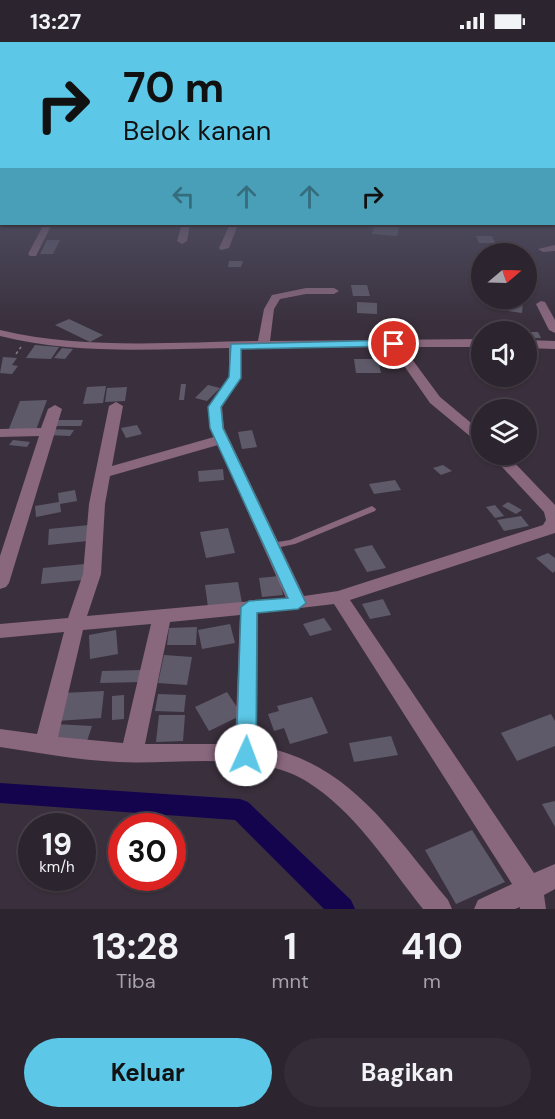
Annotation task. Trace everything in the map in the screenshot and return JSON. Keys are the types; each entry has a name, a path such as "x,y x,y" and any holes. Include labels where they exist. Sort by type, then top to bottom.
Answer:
{"street":[{"path":"33,254 39,242"},
{"path":"224,248 226,242"},
{"path":"543,249 555,248"},
{"path":"262,346 269,309 276,297 306,291 334,291"},
{"path":"541,304 555,330"},
{"path":"0,333 56,344 262,346 471,343"},
{"path":"394,344 435,400 471,431"},
{"path":"537,344 555,345"},
{"path":"235,346 235,378 214,407 217,428 298,603"},
{"path":"45,745 75,625 92,574 96,544 97,504 116,406"},
{"path":"0,583 55,409"},
{"path":"0,433 47,432"},
{"path":"104,473 222,439"},
{"path":"0,631 298,603 339,597 552,531 554,520 551,510 508,465"},
{"path":"339,597 532,899"},
{"path":"246,755 249,607"},
{"path":"132,753 162,615"},
{"path":"0,738 45,745 132,753 246,755 290,762 314,774 338,792 439,909"},
{"path":"487,909 532,899 555,876"}],"lane":[{"path":"271,546 292,542 372,509"}],"building":[{"path":"46,242 59,242 53,254 40,254"},
{"path":"229,261 243,261 241,267 228,267"},
{"path":"351,285 367,285 370,296 353,296"},
{"path":"357,302 377,303 377,314 357,313"},
{"path":"494,309 522,309 522,313"},
{"path":"69,319 103,335 90,342 55,325"},
{"path":"35,345 59,347 51,359 26,358"},
{"path":"62,348 73,349 65,359 54,358"},
{"path":"3,357 17,358 12,365 18,366 12,374 0,373"},
{"path":"354,359 378,359 381,373 356,373"},
{"path":"181,384 186,384 184,400 179,400"},
{"path":"208,385 220,388 207,401 195,398"},
{"path":"106,386 103,403 83,404 87,387"},
{"path":"127,387 125,401 105,402 107,388"},
{"path":"47,400 36,430 8,431 20,401"},
{"path":"58,420 83,420 81,426 56,426"},
{"path":"137,425 142,434 126,438 121,428"},
{"path":"50,429 74,430 70,436 47,435"},
{"path":"252,430 257,447 242,449 238,432"},
{"path":"13,440 30,442 27,447 9,445"},
{"path":"443,465 452,471 441,475 433,468"},
{"path":"223,469 224,480 199,482 198,471"},
{"path":"395,480 401,490 374,494 369,484"},
{"path":"75,490 77,501 60,504 61,512 36,517 35,506 59,502 58,493"},
{"path":"508,502 522,510 516,514 502,506"},
{"path":"495,505 504,516 495,518 486,507"},
{"path":"521,516 529,526 504,531 497,520"},
{"path":"89,525 88,541 48,545 49,529"},
{"path":"228,528 235,553 206,558 200,532"},
{"path":"372,545 386,568 367,572 354,549"},
{"path":"548,553 555,558 553,573 536,558"},
{"path":"85,564 83,580 41,584 43,568"},
{"path":"279,576 283,595 262,597 259,578"},
{"path":"238,582 242,603 208,607 205,585"},
{"path":"383,599 391,615 370,619 362,604"},
{"path":"324,618 332,630 310,636 303,624"},
{"path":"230,624 235,643 202,649 198,630"},
{"path":"197,627 196,645 167,645 169,628"},
{"path":"116,630 118,654 90,659 89,635"},
{"path":"164,655 192,657 187,685 158,683"},
{"path":"142,670 141,682 100,683 102,671"},
{"path":"104,691 101,718 57,721 62,693"},
{"path":"227,692 242,715 209,731 195,707"},
{"path":"158,694 186,695 184,712 155,711"},
{"path":"124,695 124,719 112,720 112,696"},
{"path":"312,697 328,733 290,744 284,728 274,731 268,714 279,711 277,706"},
{"path":"551,714 555,721 555,746 517,761 501,733"},
{"path":"159,715 185,715 183,741 156,742"},
{"path":"54,724 92,726 87,741 49,739"},
{"path":"391,736 398,755 354,762 349,743"},
{"path":"555,801 555,827 542,804"},
{"path":"472,830 505,882 456,904 425,850"}],"waterway":[{"path":"0,793 240,810 342,909"}],"route":[{"path":"246,755 249,607 298,603 217,428 214,407 233,384 235,346 394,344"}]}
